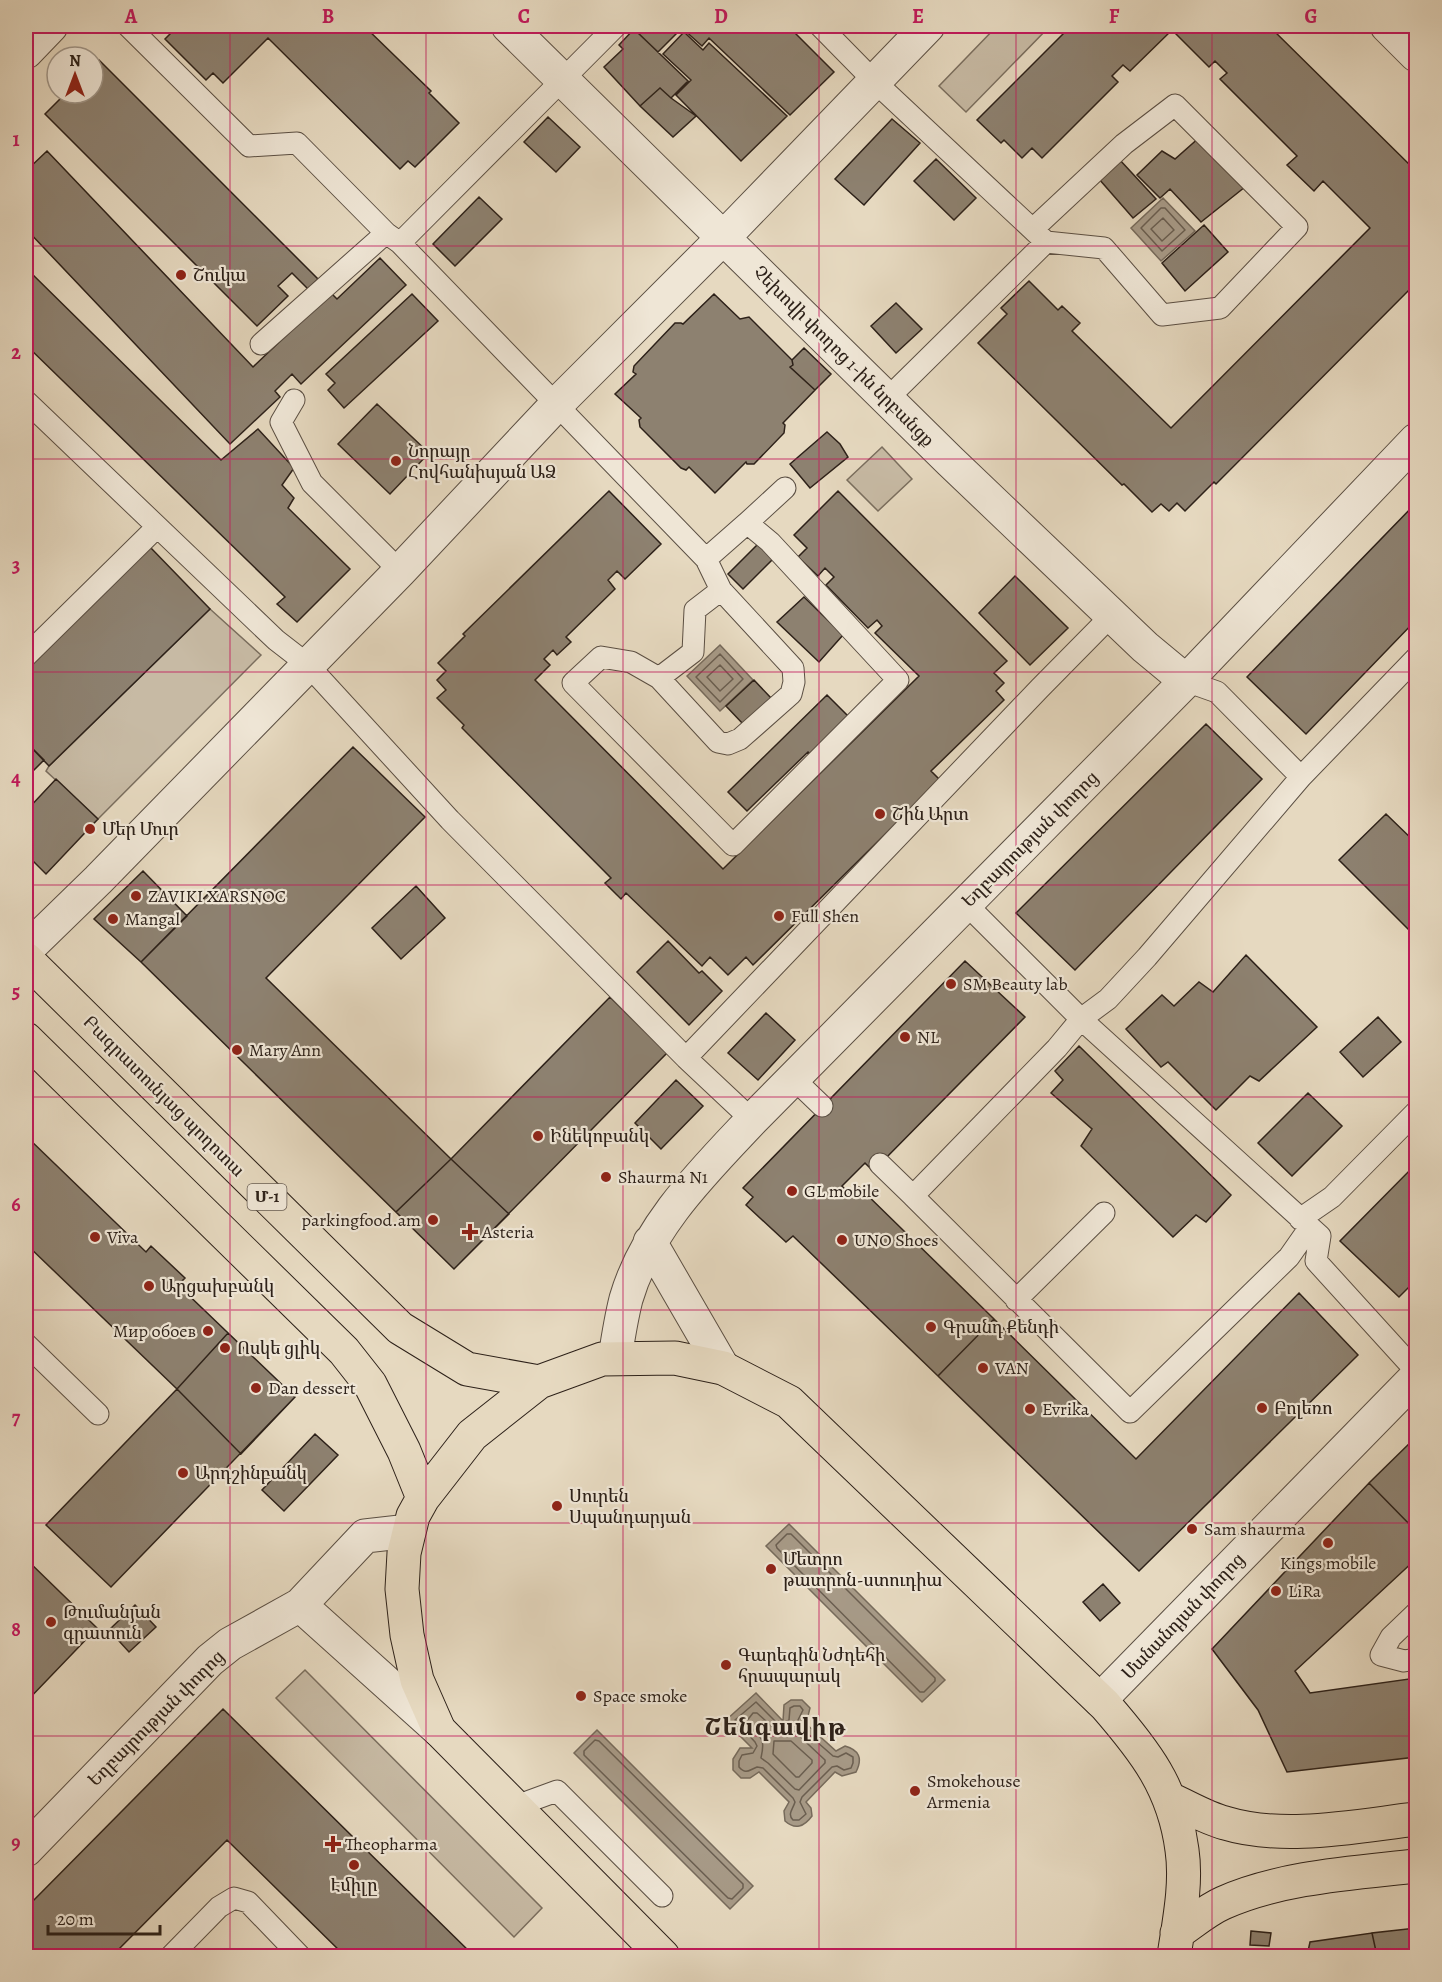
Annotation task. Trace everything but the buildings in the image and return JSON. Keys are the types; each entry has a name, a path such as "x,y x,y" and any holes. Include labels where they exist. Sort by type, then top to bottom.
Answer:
{"main road":[{"name":"Բագրատունյաց պողոտա","path":"26,959 400,1328 467,1369 538,1382"},
{"path":"26,1039 344,1351 370,1384 404,1451 423,1498"},
{"path":"663,1956 439,1730 417,1680 407,1635 402,1589 404,1553 413,1516 423,1498 472,1436 538,1382 602,1359 675,1358 723,1368 789,1402 1100,1700 1138,1743 1170,1799 1183,1852 1183,1885 1176,1945"},
{"path":"1170,1799 1224,1823 1255,1829 1305,1831 1416,1819"},
{"path":"1176,1945 1221,1903 1253,1891 1310,1878 1416,1866"}],"street":[{"path":"26,52 51,26"},
{"name":"Չեխովի փողոց 1-ին նրբանցք","path":"508,26 887,399 1112,615 1186,681"},
{"path":"26,950 98,880 400,570 557,404 724,237 928,26"},
{"name":"Եղբայրության փողոց","path":"615,1358 620,1324 638,1266 650,1242 692,1183 1186,681 1416,440"},
{"path":"650,1242 723,1368"},
{"name":"Մանանդյան փողոց","path":"1100,1700 1416,1377"},
{"name":"Եղբայրության փողոց","path":"26,1850 210,1660 230,1644 300,1605 365,1536 409,1531"},
{"path":"300,1605 439,1730"}],"lane":[{"path":"128,26 249,146 297,143 557,404 706,559 721,590 793,668 794,682 791,694 740,739 728,744 718,742 660,678 631,662 601,657 573,683 733,845 898,680 770,543 747,523"},
{"path":"261,344 393,238 562,80 616,26"},
{"path":"820,26 874,81 1040,236 1104,248 1162,315 1220,308 1297,226 1175,105 1124,144 1040,236 887,399"},
{"path":"26,400 276,640 307,664 450,820 686,1058 752,1120"},
{"path":"294,400 281,422 312,483 400,570"},
{"path":"706,559 785,488"},
{"path":"26,656 157,527"},
{"path":"660,678 693,652 695,610 721,590"},
{"path":"686,1058 1112,615"},
{"path":"913,1196 1057,1048 1081,1018 1107,999 1147,957 1301,777 1416,658"},
{"path":"1186,681 1218,692 1301,777"},
{"path":"966,904 1081,1018 1320,1236 1316,1261 1416,1371"},
{"path":"794,1079 822,1106"},
{"path":"880,1164 1130,1412 1289,1257 1305,1223 1416,1112"},
{"path":"1016,1300 1104,1213"},
{"path":"26,1344 98,1414"},
{"path":"1416,1613 1391,1637 1381,1655 1404,1661 1416,1659"},
{"path":"516,1806 557,1791 662,1896"},
{"path":"171,1956 219,1907 234,1898 248,1902 300,1956"}],"shaded area":[{"path":"997,26 1050,26 966,112 939,86"},
{"path":"882,447 912,479 878,511 847,480"},
{"path":"210,609 261,655 98,819 46,771"},
{"path":"305,1670 542,1908 514,1937 276,1698"}],"water":[{"path":"1163,198 1195,231 1161,261 1131,228"},
{"path":"720,645 753,680 720,711 687,676"},
{"path":"789,1524 945,1680 922,1702 766,1546"},
{"path":"756,1693 783,1721 784,1705 791,1700 802,1700 810,1708 804,1722 836,1751 845,1746 854,1750 858,1755 859,1763 856,1772 842,1776 835,1772 806,1802 811,1808 812,1816 806,1823 799,1826 792,1826 785,1821 784,1811 789,1802 759,1772 750,1778 741,1778 733,1770 733,1759 740,1748 752,1748 725,1721"},
{"path":"597,1730 753,1886 730,1909 574,1753"}],"place":[{"name":"Շուկա","path":"181,275"},
{"name":"Նորայր Հովհանիսյան ԱՁ","path":"396,461"},
{"name":"Շին Արտ","path":"880,814"},
{"name":"Մեր Մուր","path":"90,829"},
{"name":"ZAVIKI XARSNOC","path":"136,896"},
{"name":"Full Shen","path":"779,916"},
{"name":"Mangal","path":"113,919"},
{"name":"SM Beauty lab","path":"951,984"},
{"name":"NL","path":"905,1037"},
{"name":"Mary Ann","path":"237,1050"},
{"name":"Ինեկոբանկ","path":"538,1136"},
{"name":"Shaurma N1","path":"606,1177"},
{"name":"GL mobile","path":"792,1191"},
{"name":"parkingfood.am","path":"433,1220"},
{"name":"Asteria","path":"470,1232"},
{"name":"Viva","path":"95,1237"},
{"name":"UNO Shoes","path":"842,1240"},
{"name":"Արցախբանկ","path":"149,1286"},
{"name":"Գրանդ Քենդի","path":"931,1327"},
{"name":"Мир обоев","path":"208,1331"},
{"name":"Ոսկե ցլիկ","path":"225,1348"},
{"name":"VAN","path":"983,1368"},
{"name":"Dan dessert","path":"256,1388"},
{"name":"Բոլեռո","path":"1262,1408"},
{"name":"Evrika","path":"1030,1409"},
{"name":"Արդշինբանկ","path":"183,1473"},
{"name":"Սուրեն Սպանդարյան","path":"557,1506"},
{"name":"Sam shaurma","path":"1192,1529"},
{"name":"Kings mobile","path":"1328,1543"},
{"name":"Մետրո թատրոն-ստուդիա","path":"771,1569"},
{"name":"LiRa","path":"1276,1591"},
{"name":"Թումանյան գրատուն","path":"51,1622"},
{"name":"Գարեգին Նժդեհի հրապարակ","path":"726,1665"},
{"name":"Space smoke","path":"581,1696"},
{"name":"Smokehouse Armenia","path":"915,1791"},
{"name":"Theopharma","path":"333,1844"},
{"name":"Էմիլը","path":"354,1865"}],"district":[{"name":"Շենգավիթ","path":"776,1727"}]}
